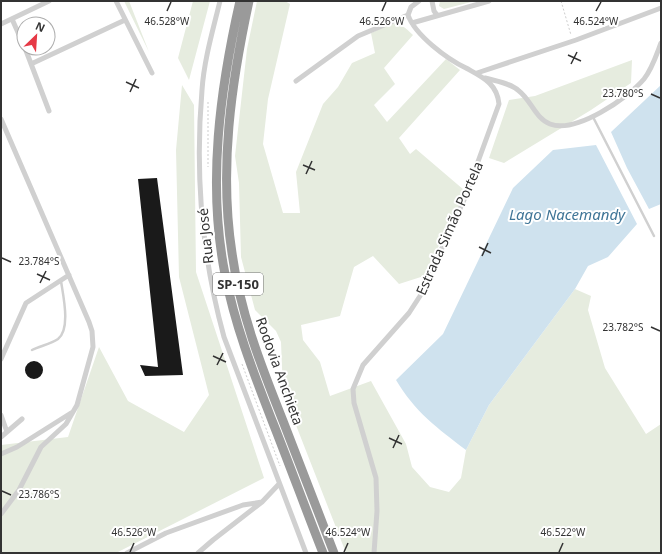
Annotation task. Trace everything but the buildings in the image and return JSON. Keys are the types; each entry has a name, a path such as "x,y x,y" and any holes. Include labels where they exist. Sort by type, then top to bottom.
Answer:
{"highway":[{"name":"Rodovia Anchieta","path":"240,1 224,87 217,159 217,194 225,273 238,328 250,365 323,553"},
{"name":"Rodovia Anchieta","path":"249,1 237,58 229,120 226,194 232,253 249,332 334,553"}],"street":[{"path":"1,24 49,1"},
{"path":"116,1 124,20 152,73"},
{"name":"Rua José","path":"220,1 202,90 200,171 206,256 224,337 306,553"},
{"path":"296,81 358,36 408,15 411,7 419,1"},
{"path":"432,1 432,6 437,15"},
{"path":"412,23 488,1"},
{"path":"477,73 573,41 661,8"},
{"name":"Estrada Simão Portela","path":"374,553 378,505 376,478 354,402 353,389 363,365 409,313 418,300 455,221 499,104 495,89 485,78 448,57 421,35 408,15"},
{"path":"12,19 16,28"},
{"path":"31,64 124,20"},
{"path":"485,78 513,87 520,91 541,118 550,124 559,126 567,125 593,117 622,99 644,79 652,65 661,43"},
{"path":"28,56 49,111"},
{"path":"1,119 89,322 93,339 79,400 74,410 66,424 41,447 19,490 1,514"},
{"path":"1,360 26,303 69,275"},
{"path":"1,454 17,447 63,420 74,410"},
{"path":"1,415 7,432"},
{"path":"1,437 22,419"},
{"path":"198,553 262,502 279,484"},
{"path":"127,553 166,533 243,505 262,502"}],"lane":[{"path":"593,117 654,236"},
{"path":"32,350 58,338 63,332 66,324 61,280"}],"path":[{"path":"561,1 573,41"}],"shaded area":[{"path":"124,1 129,1 149,52"},
{"path":"193,1 210,1 189,80 178,58"},
{"path":"257,1 285,1 290,4 268,99 263,144 283,213 300,213 296,172 323,104 338,87 352,63 375,53 371,33 389,25 397,24 407,29 413,35 384,68 395,84 374,105 387,122 446,59 460,70 399,138 410,154 416,149 464,190 460,203 424,276 399,284 373,256 354,267 340,316 301,325 303,340 320,362 330,396 371,381 406,444 412,467 430,487 449,492 461,478 466,450 489,405 575,289 591,296 588,310 605,368 646,434 661,424 661,553 346,553 283,392 281,342 276,331 255,310 241,257 239,183 235,156 247,49"},
{"path":"440,1 475,1 444,9 439,6"},
{"path":"632,60 631,83 591,110 504,163 489,158 509,100 535,96"},
{"path":"182,85 194,105 196,272 264,478 116,553 1,553 1,445 68,437 99,347 128,401 184,432 209,395 179,277 176,150"}],"water":[{"name":"Lago Nacemandy","path":"661,85 661,204 649,209 627,168 611,132"},
{"name":"Lago Nacemandy","path":"596,145 637,224 608,257 588,266 575,289 489,405 466,450 427,419 403,391 396,380 443,334 513,188 553,150"}]}
